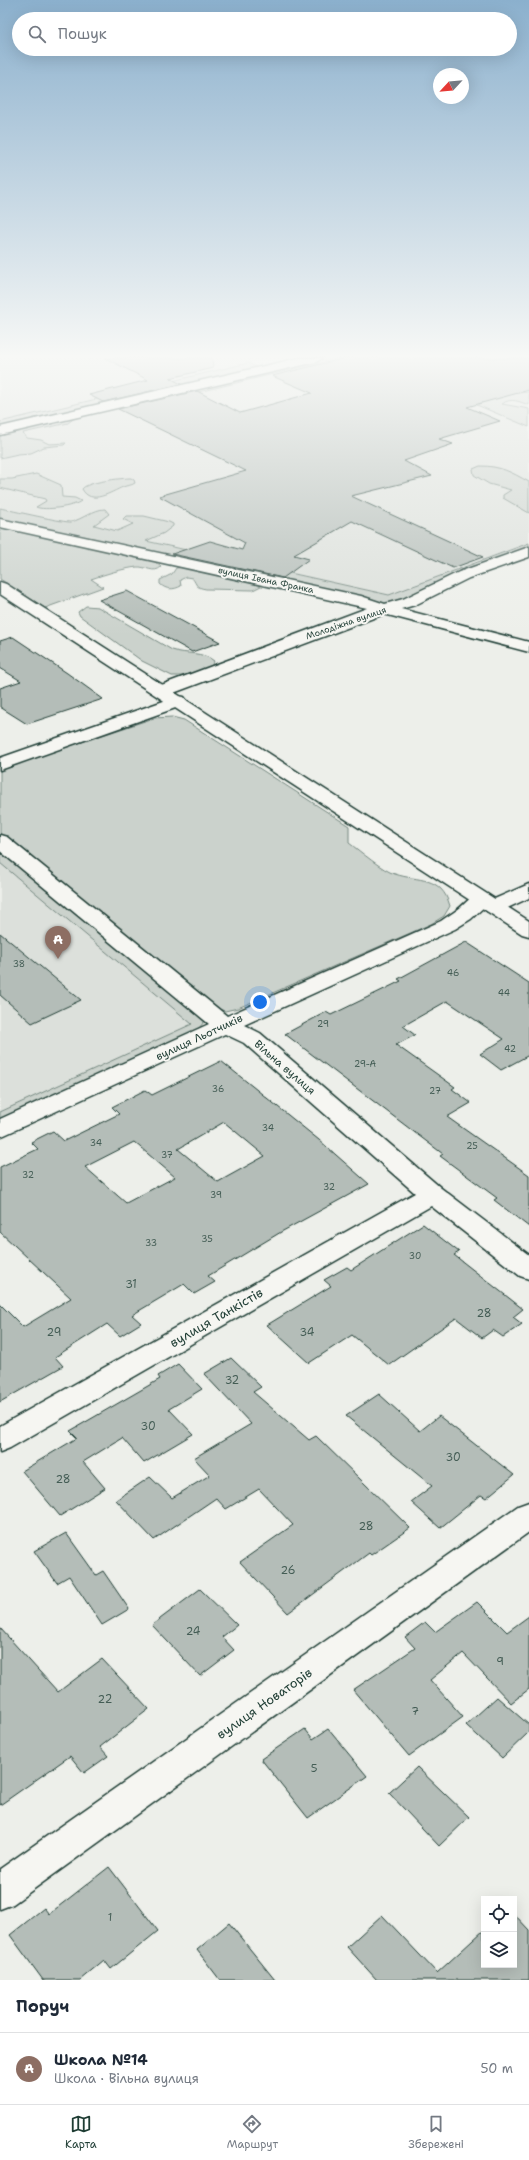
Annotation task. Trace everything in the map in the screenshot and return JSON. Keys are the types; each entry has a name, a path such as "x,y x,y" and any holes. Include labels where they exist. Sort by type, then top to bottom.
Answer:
{"street":[{"name":"вулиця Івана Франка","path":"0,523 346,598 382,609 529,647"},
{"name":"Молодіжна вулиця","path":"0,764 382,609 409,602 464,574 529,552"},
{"path":"0,587 529,930"},
{"name":"Вільна вулиця","path":"0,841 225,1025 252,1038 432,1194 529,1268"},
{"name":"вулиця Льотчиків","path":"0,1130 225,1025 448,925 487,903 529,890"},
{"name":"вулиця Танкістів","path":"0,1440 432,1194"},
{"name":"вулиця Новаторів","path":"0,1891 529,1515"}],"shaded area":[{"path":"0,450 529,450 529,543 389,595 0,508"},
{"path":"0,450 37,450 31,453 0,458"},
{"path":"480,466 506,470 529,482 529,513 503,498 503,495 511,490 489,484 474,475 473,469"},
{"path":"36,474 61,485 62,497 75,498 81,501 66,507 45,509 36,507 46,501 45,499 0,488 0,479 12,479"},
{"path":"131,478 135,483 132,485 124,486 101,496 91,497 82,489 97,482"},
{"path":"0,508 67,522 80,519 101,509 105,509 109,514 94,525 117,531 133,524 123,519 126,516 144,516 173,524 173,526 164,533 146,541 389,595 529,543 529,549 407,600 385,606 0,520"},
{"path":"0,526 154,561 161,567 155,570 140,567 131,568 91,579 103,587 45,608 0,579"},
{"path":"185,567 259,583 261,586 253,590 206,589 198,586 192,578 186,577 180,580 181,586 176,588 170,589 160,584 160,580 172,574 176,568"},
{"path":"86,606 98,607 172,650 199,654 214,661 206,670 184,676 172,676 142,661 80,616 78,612"},
{"path":"172,717 184,720 349,826 349,843 384,869 395,874 421,879 435,884 446,896 450,906 444,916 431,924 238,1008 225,1011 210,1006 0,833 0,769 154,718"},
{"path":"0,849 202,1016 205,1021 198,1029 0,1121 0,1112 192,1024 0,863"},
{"path":"0,863 38,894 193,1024 0,1112"}],"building":[{"path":"203,450 435,450 404,461 432,476 351,496 483,557 453,568 352,521 294,555 309,559 283,578 172,554 210,541 242,550 245,543 159,496 246,471"},
{"path":"127,591 220,642 192,652 99,600"},
{"path":"13,637 103,699 27,724 0,707 0,688 21,681 0,668 0,641"},
{"path":"0,933 81,1000 32,1023 0,995"},
{"path":"466,942 529,983 529,1055 501,1070 480,1054 504,1039 447,1001 403,1026 415,1035 396,1045 455,1087 452,1089 471,1103 447,1117 529,1175 529,1227 494,1200 497,1198 440,1156 443,1154 285,1034 326,1012 331,1015 401,981 398,979"},
{"path":"221,1061 319,1140 369,1184 281,1232 208,1276 215,1282 194,1294 184,1284 132,1315 141,1323 120,1336 107,1324 55,1357 63,1366 0,1402 0,1304 23,1327 71,1298 0,1232 0,1167 38,1149 31,1142 53,1131 64,1141 119,1114 112,1107 145,1090 152,1095","holes":["224,1122 265,1156 218,1182 178,1149","134,1142 175,1177 126,1203 85,1167"]},
{"path":"423,1224 459,1252 454,1255 523,1309 513,1317 522,1324 503,1337 493,1330 482,1338 456,1318 389,1365 352,1335 309,1363 267,1325 331,1286 324,1280 347,1267 351,1270"},
{"path":"231,1358 261,1387 253,1392 309,1440 316,1436 410,1528 371,1555 369,1553 288,1613 240,1562 293,1525 259,1489 226,1509 216,1498 154,1540 116,1500 150,1477 172,1498 210,1475 194,1458 251,1424 204,1374"},
{"path":"178,1364 202,1389 169,1409 193,1434 144,1463 122,1438 83,1462 105,1488 60,1516 22,1471 77,1438 70,1431 160,1379 158,1376"},
{"path":"379,1394 420,1431 439,1416 514,1475 486,1498 481,1495 440,1528 411,1502 432,1486 346,1416"},
{"path":"66,1533 96,1575 103,1571 129,1609 102,1625 69,1576 57,1583 34,1551"},
{"path":"200,1589 237,1625 222,1637 234,1650 200,1676 152,1625"},
{"path":"477,1602 507,1632 529,1616 529,1689 511,1703 463,1653 430,1680 463,1717 409,1756 353,1690 415,1648 405,1637 425,1622 435,1632"},
{"path":"0,1628 58,1692 102,1659 149,1709 100,1747 108,1756 84,1773 70,1756 0,1805"},
{"path":"497,1697 529,1725 529,1732 502,1758 466,1725"},
{"path":"305,1729 313,1739 328,1729 367,1776 308,1818 261,1759"},
{"path":"417,1767 469,1817 439,1846 389,1793"},
{"path":"109,1867 158,1931 111,1969 104,1960 80,1980 43,1980 10,1935 44,1908 49,1914"},
{"path":"382,1915 437,1973 481,1933 481,1968 517,1968 517,1917 529,1930 529,1980 377,1980 347,1947"},
{"path":"229,1923 275,1980 220,1980 197,1950"}],"place":[{"name":"Школа №14","path":"58,959"}]}
